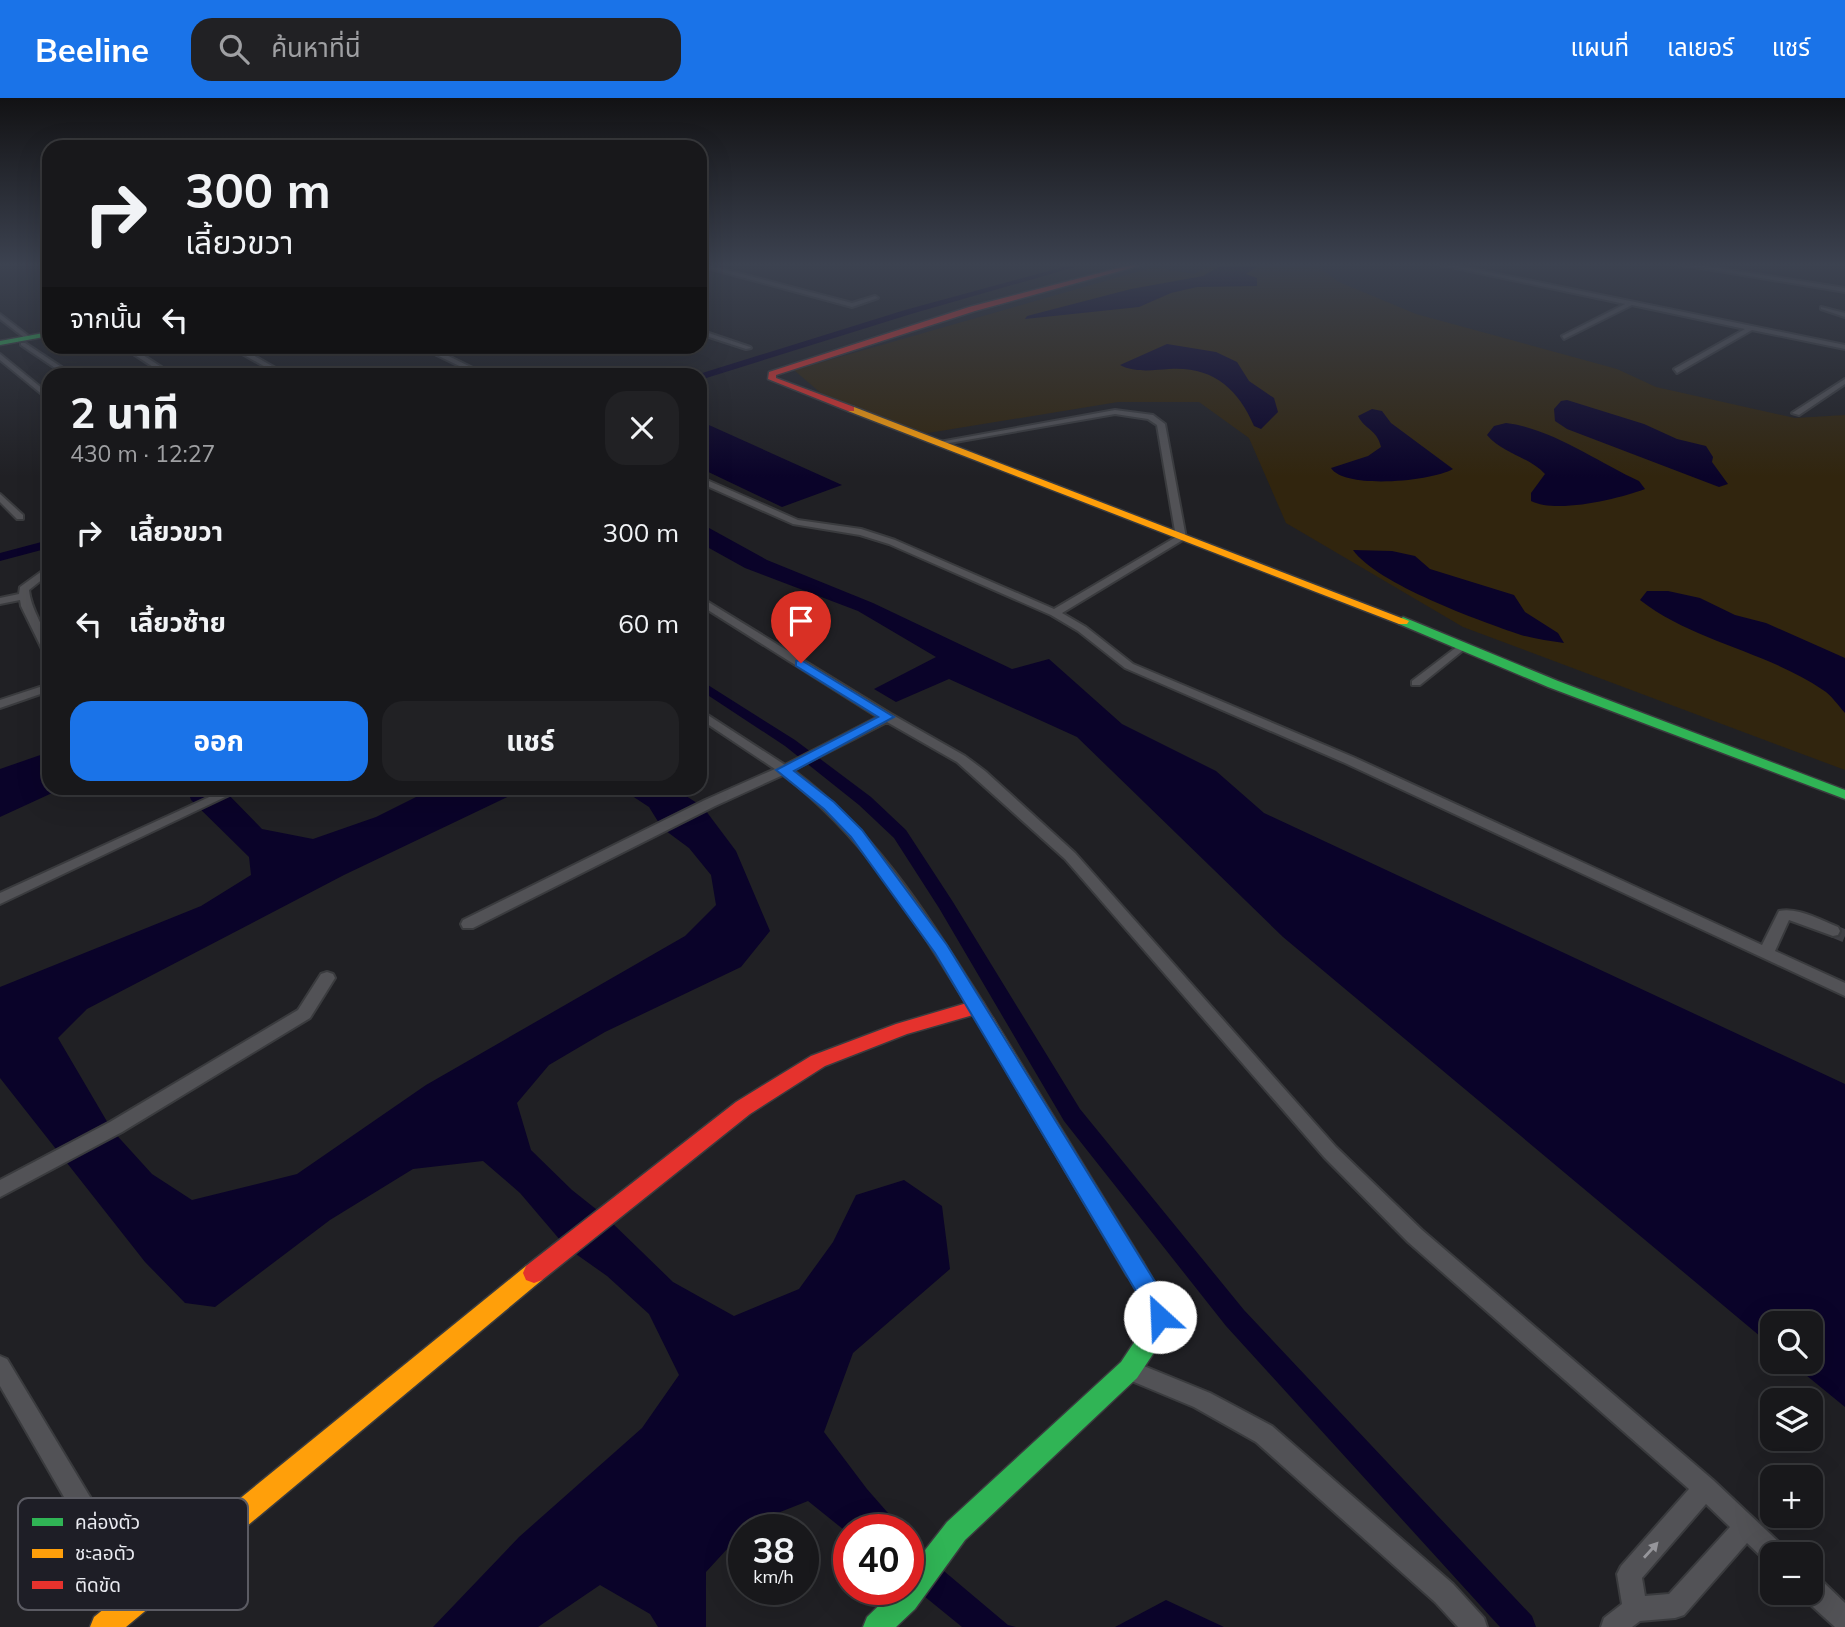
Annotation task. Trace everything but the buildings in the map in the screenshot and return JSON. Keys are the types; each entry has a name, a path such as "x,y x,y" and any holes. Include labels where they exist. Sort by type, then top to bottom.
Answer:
{"street":[{"path":"19,334 42,354"},
{"path":"707,334 748,348"},
{"path":"892,334 772,374 772,379 1845,795"},
{"path":"1564,337 1569,334"},
{"path":"1677,371 1740,334"},
{"path":"1781,334 1841,347 1845,341"},
{"path":"0,346 42,338"},
{"path":"43,354 60,368"},
{"path":"137,354 159,368"},
{"path":"246,354 271,368"},
{"path":"438,354 468,368"},
{"path":"0,356 42,392"},
{"path":"1796,413 1845,381"},
{"path":"939,443 1104,414 1133,413 1150,417 1161,425 1181,538"},
{"path":"707,484 796,522 861,532 892,542 1055,613 1082,629 1129,666 1349,760 1845,990"},
{"path":"707,491 716,488"},
{"path":"0,497 20,517"},
{"path":"1055,613 1181,538"},
{"path":"42,574 24,589 26,606 42,637"},
{"path":"0,601 25,596"},
{"path":"707,604 970,766 1070,856 1339,1161 1415,1236 1705,1488 1762,1542"},
{"path":"1416,683 1462,646"},
{"path":"0,704 42,689"},
{"path":"468,924 656,829 806,760 887,717"},
{"path":"707,719 784,770 829,806 857,833 941,949 978,1007 1157,1305 1160,1317 1155,1331 1129,1370 956,1531 905,1599 877,1627"},
{"path":"0,900 224,795"},
{"path":"1766,953 1784,915 1792,915 1833,931"},
{"path":"0,1189 116,1127 304,1014 327,978"},
{"path":"248,1508 566,1247 743,1108 818,1061 902,1029 978,1007"},
{"path":"0,1366 78,1498"},
{"path":"1129,1370 1202,1400 1264,1434 1444,1593 1475,1627"},
{"path":"1635,1609 1629,1574 1705,1488"},
{"path":"1613,1627 1635,1609 1675,1606 1746,1527"},
{"path":"1823,1599 1845,1620"},
{"path":"104,1627 124,1610"}],"shaded area":[{"path":"919,334 1490,334 1617,369 1656,387 1795,418 1845,415 1845,770 1463,627 1286,523 1249,438 1199,402 1118,402 922,434 831,402 794,370"},
{"path":"1167,344 1216,352 1237,362 1249,381 1274,398 1278,412 1261,429 1254,426 1231,390 1211,376 1184,369 1138,370 1120,365"},
{"path":"1567,400 1644,424 1677,439 1706,446 1713,457 1712,462 1728,484 1719,487 1567,429 1555,421 1554,409 1561,401"},
{"path":"1372,409 1382,411 1391,423 1453,469 1427,477 1390,481 1353,479 1339,475 1331,468 1368,456 1381,447 1377,437 1358,416"},
{"path":"1506,423 1523,426 1557,439 1639,481 1645,489 1604,501 1571,506 1542,505 1531,501 1531,493 1545,474 1531,463 1500,447 1487,435 1494,426"},
{"path":"707,424 842,485 782,507 707,471"},
{"path":"707,527 767,560 873,603 1012,669 1049,659 1122,724 1216,771 1264,813 1845,1084 1845,1407 1805,1374 1823,1374 1823,1311 1760,1311 1760,1336 1283,937 1077,737 949,679 896,702 874,689 936,657 858,611 745,568 707,547"},
{"path":"1353,550 1392,551 1415,556 1430,569 1514,595 1525,612 1558,633 1564,643 1521,635 1431,600 1384,576 1365,563"},
{"path":"1647,591 1668,591 1700,598 1735,615 1766,623 1845,658 1845,713 1826,692 1801,677 1661,614 1640,600"},
{"path":"42,754 42,795 48,795 0,817 0,769"},
{"path":"189,795 229,795 262,829 313,839 376,817 420,795 512,795 344,875 87,1009 58,1038 112,1130 152,1174 192,1200 297,1174 426,1085 685,936 716,905 711,875 689,848 662,828 649,807 631,795 685,795 703,807 736,851 770,931 741,967 605,1032 549,1065 517,1103 531,1150 673,1282 734,1316 799,1289 833,1242 856,1195 904,1180 942,1206 950,1269 853,1353 824,1432 889,1514 833,1514 833,1521 808,1501 775,1514 728,1514 728,1548 706,1572 706,1627 658,1627 650,1614 600,1585 538,1627 433,1627 519,1537 642,1428 679,1375 649,1314 607,1276 566,1247 520,1193 483,1161 413,1169 330,1220 215,1307 185,1303 145,1262 0,1078 0,987 201,906 251,875 249,857 191,800"},
{"path":"924,1554 1008,1625 1016,1627 962,1627 924,1596"},
{"path":"1166,1600 1224,1627 1115,1627"}],"waterway":[{"path":"707,375 836,334"},
{"path":"0,557 42,546"},
{"path":"707,689 790,743 865,801 900,834 947,906 1072,1115 1235,1318 1521,1627"}],"tunnel":[{"path":"1833,931 1845,936"}],"traffic: fast":[{"path":"0,343 42,335"},
{"path":"1403,621 1553,684 1845,795"},
{"path":"877,1627 905,1599 956,1531 1129,1370 1155,1331 1159,1317 1157,1305 1135,1269"}],"traffic: slow":[{"path":"851,409 1403,621"},
{"path":"987,1023 1135,1269"},
{"path":"248,1508 534,1273"},
{"path":"104,1627 125,1610"}],"traffic: jam":[{"path":"851,409 772,379 772,374 894,334"},
{"path":"534,1273 743,1108 818,1061 902,1029 977,1007 987,1023"}],"route":[{"path":"801,663 887,717 784,770 829,806 857,833 941,949 1157,1305 1160,1317"}]}
